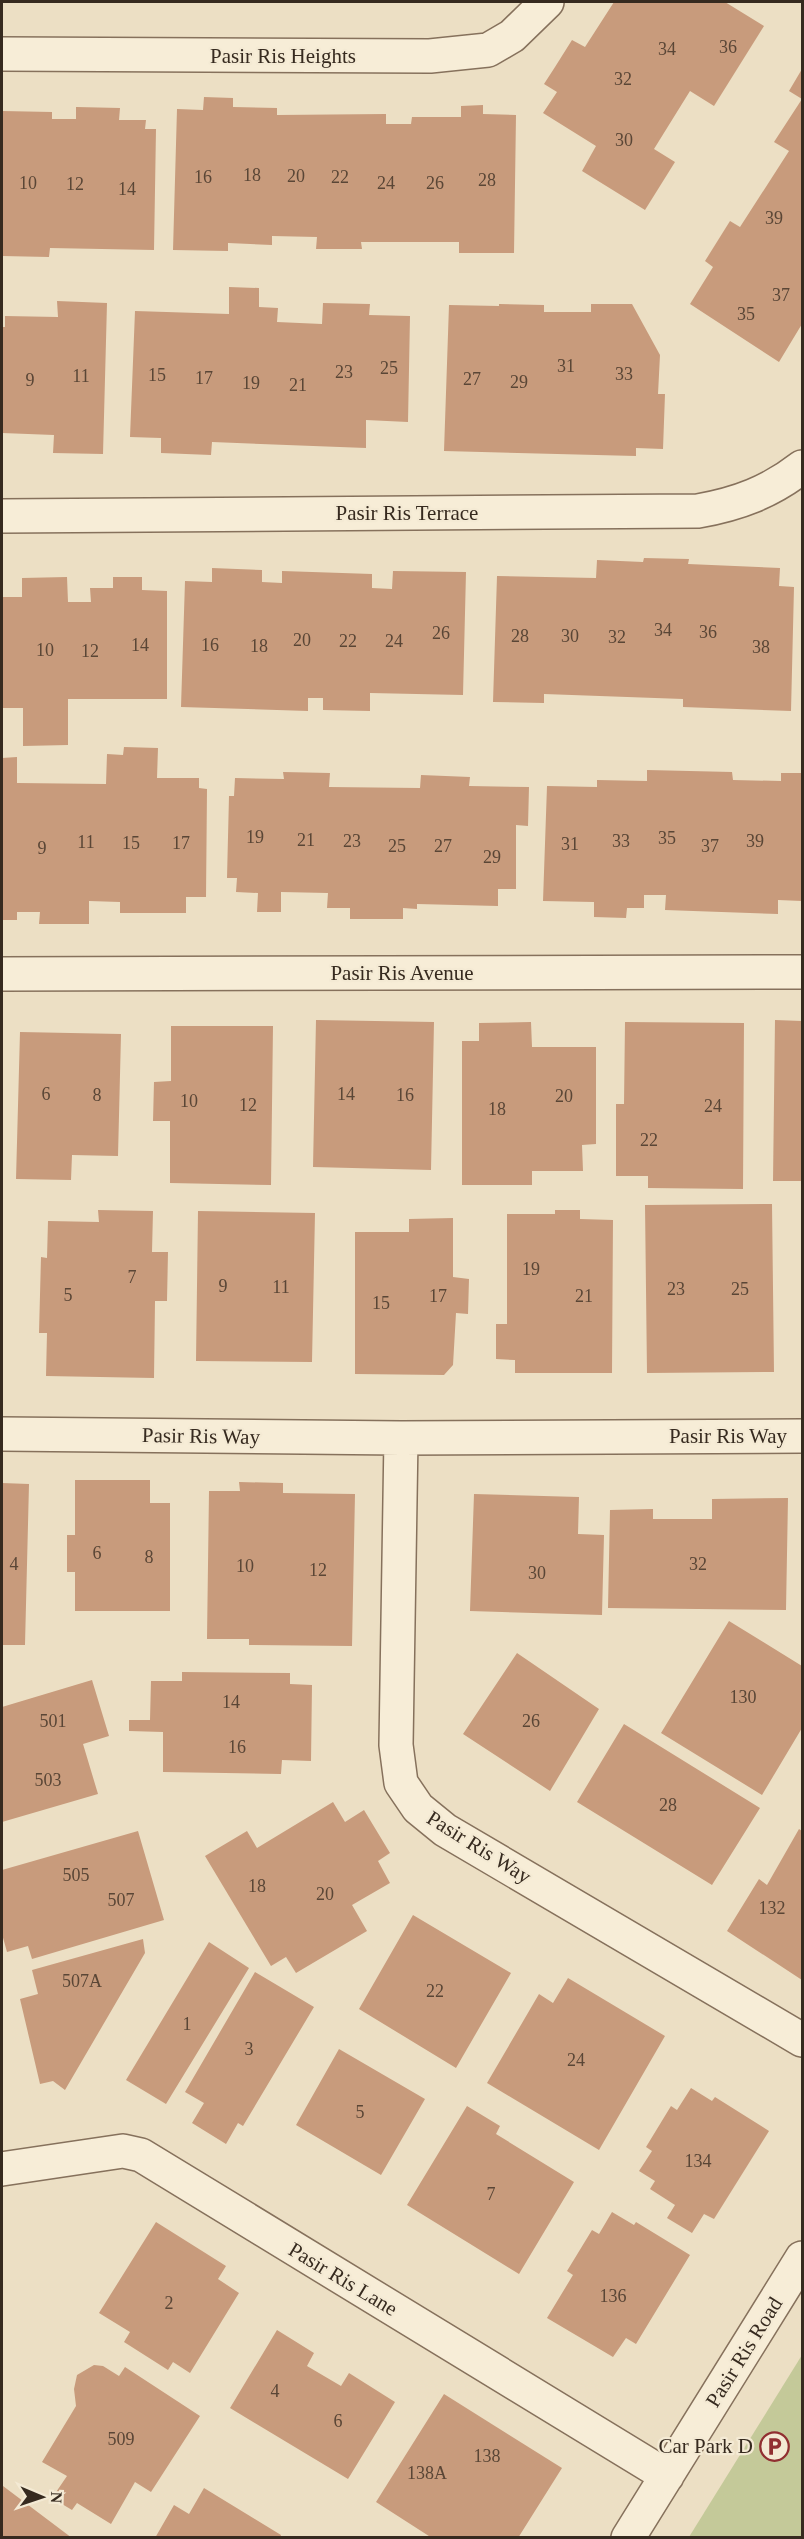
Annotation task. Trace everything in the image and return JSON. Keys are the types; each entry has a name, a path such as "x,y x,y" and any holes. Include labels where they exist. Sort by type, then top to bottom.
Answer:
{"street":[{"name":"Pasir Ris Heights","path":"2,54 430,56 488,50 512,36 547,2"},
{"name":"Pasir Ris Terrace","path":"2,516 698,512 735,504 780,482 802,467"},
{"name":"Pasir Ris Avenue","path":"2,974 802,972"},
{"name":"Pasir Ris Way","path":"2,1434 401,1438 802,1436"},
{"name":"Pasir Ris Way","path":"401,1438 396,1745 401,1783 418,1808 445,1830 802,2040"},
{"name":"Pasir Ris Lane","path":"2,2169 123,2151 141,2155 667,2476"},
{"name":"Pasir Ris Road","path":"628,2538 802,2258"}],"green space":[{"name":"Car Park D","path":"802,2355 802,2537 689,2537"}],"building":[{"path":"614,2 725,2 764,26 714,106 690,91 654,149 675,162 645,210 582,171 596,146 543,113 557,92 544,84 572,40 585,47"},
{"path":"802,69 802,99 789,91"},
{"path":"204,97 233,98 233,107 277,108 277,115 386,114 386,124 411,124 412,117 461,117 461,106 483,105 483,114 516,115 514,253 459,253 459,242 361,242 362,249 316,249 317,237 272,236 272,245 228,243 228,251 173,250 177,109 203,110"},
{"path":"802,99 802,324 779,362 690,304 713,267 705,261 730,221 740,227 789,151 774,142"},
{"path":"76,107 120,108 119,120 146,120 145,129 156,129 154,250 50,248 49,257 2,256 2,111 52,112 52,119 76,119"},
{"path":"229,287 259,288 259,307 278,308 277,322 322,324 323,303 370,304 369,315 410,316 408,422 366,420 366,448 212,442 211,455 161,453 161,438 130,437 135,311 229,314"},
{"path":"57,301 107,303 103,454 53,453 54,435 2,433 2,327 5,327 5,316 58,317"},
{"path":"499,304 544,305 544,312 591,312 591,304 632,304 660,355 658,394 665,394 663,449 636,448 636,456 444,451 449,305 499,306"},
{"path":"644,558 689,559 688,564 780,568 779,586 794,587 791,711 683,707 683,699 544,694 544,703 493,702 497,576 596,578 597,560 643,562"},
{"path":"212,568 262,570 262,582 282,583 282,571 372,574 372,588 392,589 393,571 466,572 463,695 370,693 370,711 323,710 323,698 308,698 308,711 181,707 185,581 212,582"},
{"path":"67,577 68,602 91,602 90,588 113,588 113,577 142,577 142,590 167,591 167,699 68,699 68,745 23,746 23,708 2,708 2,597 22,597 22,578"},
{"path":"124,747 158,748 157,778 199,778 199,788 207,789 206,897 186,897 186,913 120,913 120,902 89,901 89,924 39,924 40,912 17,912 17,920 2,920 2,758 17,757 17,783 106,784 107,754 123,755"},
{"path":"647,770 732,772 733,780 781,781 781,773 802,773 802,901 778,900 778,914 665,910 666,895 644,895 644,908 627,908 626,918 594,917 594,902 543,901 547,786 597,787 597,780 647,781"},
{"path":"283,772 330,773 329,787 420,788 421,775 470,777 469,786 529,787 528,826 516,825 516,889 498,889 498,906 417,904 417,909 403,908 403,919 350,919 350,908 327,908 328,893 281,892 281,912 257,912 258,893 236,892 237,878 227,878 229,796 234,796 235,778 284,779"},
{"path":"316,1020 434,1022 431,1170 313,1167"},
{"path":"775,1020 802,1021 802,1181 773,1181"},
{"path":"531,1022 532,1047 596,1047 596,1144 582,1145 583,1171 532,1171 532,1185 462,1185 462,1041 479,1041 479,1023"},
{"path":"625,1022 744,1023 743,1189 648,1188 648,1176 616,1176 616,1104 624,1104"},
{"path":"171,1026 273,1026 271,1185 170,1183 170,1121 153,1121 154,1082 171,1081"},
{"path":"20,1032 121,1034 118,1156 72,1155 71,1180 16,1179"},
{"path":"772,1204 774,1372 647,1373 645,1205"},
{"path":"98,1210 153,1211 152,1252 168,1252 167,1301 155,1301 154,1378 46,1376 47,1333 39,1333 41,1257 47,1258 48,1221 99,1222"},
{"path":"555,1210 580,1210 580,1219 613,1220 612,1373 515,1373 515,1360 496,1359 496,1324 507,1324 507,1214 555,1214"},
{"path":"198,1211 315,1213 312,1362 196,1361"},
{"path":"453,1218 453,1277 469,1279 468,1314 456,1313 453,1365 444,1375 355,1374 355,1232 409,1232 409,1219"},
{"path":"75,1480 150,1480 150,1503 170,1503 170,1611 75,1611 75,1572 67,1572 67,1535 75,1535"},
{"path":"239,1482 283,1483 283,1493 355,1494 352,1646 249,1645 249,1639 207,1639 209,1491 240,1491"},
{"path":"2,1483 29,1484 25,1645 2,1645"},
{"path":"474,1494 579,1497 578,1534 604,1535 602,1615 470,1611"},
{"path":"788,1498 786,1610 608,1608 610,1510 653,1509 653,1519 712,1519 712,1499"},
{"path":"729,1621 802,1666 802,1728 762,1795 661,1733"},
{"path":"517,1653 599,1709 550,1791 463,1734"},
{"path":"182,1672 290,1673 290,1684 312,1685 311,1761 282,1760 281,1774 163,1772 163,1732 129,1731 129,1720 150,1720 151,1681 182,1681"},
{"path":"92,1680 109,1736 83,1744 98,1794 2,1822 2,1707"},
{"path":"624,1724 760,1808 712,1885 577,1802"},
{"path":"333,1802 345,1822 364,1810 390,1853 378,1861 390,1883 352,1905 367,1931 296,1973 286,1957 271,1966 205,1856 247,1831 257,1848"},
{"path":"799,1829 802,1831 802,1980 727,1931 759,1879 767,1885"},
{"path":"138,1831 164,1920 32,1959 28,1946 7,1952 2,1934 2,1870"},
{"path":"413,1915 511,1973 456,2068 359,2009"},
{"path":"143,1939 145,1953 65,2090 53,2081 40,2084 20,1999 38,1994 32,1970"},
{"path":"209,1942 249,1968 166,2104 126,2080"},
{"path":"255,1972 314,2007 243,2126 238,2123 226,2144 192,2123 204,2103 185,2092"},
{"path":"568,1978 665,2036 599,2150 487,2083 539,1994 553,2003"},
{"path":"339,2049 425,2099 381,2175 296,2125"},
{"path":"691,2088 712,2101 715,2097 769,2131 714,2219 704,2214 692,2233 667,2218 675,2205 650,2189 655,2181 639,2171 652,2151 646,2147 671,2106 677,2110"},
{"path":"467,2106 500,2126 496,2134 574,2182 519,2274 407,2205"},
{"path":"612,2212 634,2225 636,2222 690,2255 636,2344 626,2338 613,2357 547,2318 573,2275 567,2271 592,2230 599,2234"},
{"path":"156,2222 226,2266 218,2279 239,2293 190,2373 173,2362 168,2370 124,2342 130,2332 99,2313"},
{"path":"277,2330 314,2353 307,2366 341,2386 349,2373 395,2402 348,2479 230,2408"},
{"path":"94,2365 103,2366 119,2376 125,2367 200,2416 151,2492 135,2482 111,2524 77,2503 72,2510 52,2498 67,2476 42,2462 76,2406 74,2389 77,2375"},
{"path":"444,2394 562,2468 518,2538 432,2538 376,2502"},
{"path":"3,2486 72,2538 2,2538"},
{"path":"204,2488 281,2535 280,2538 155,2538 174,2505 189,2514"}],"place":[{"name":"Car Park D","path":"774,2446"}]}
